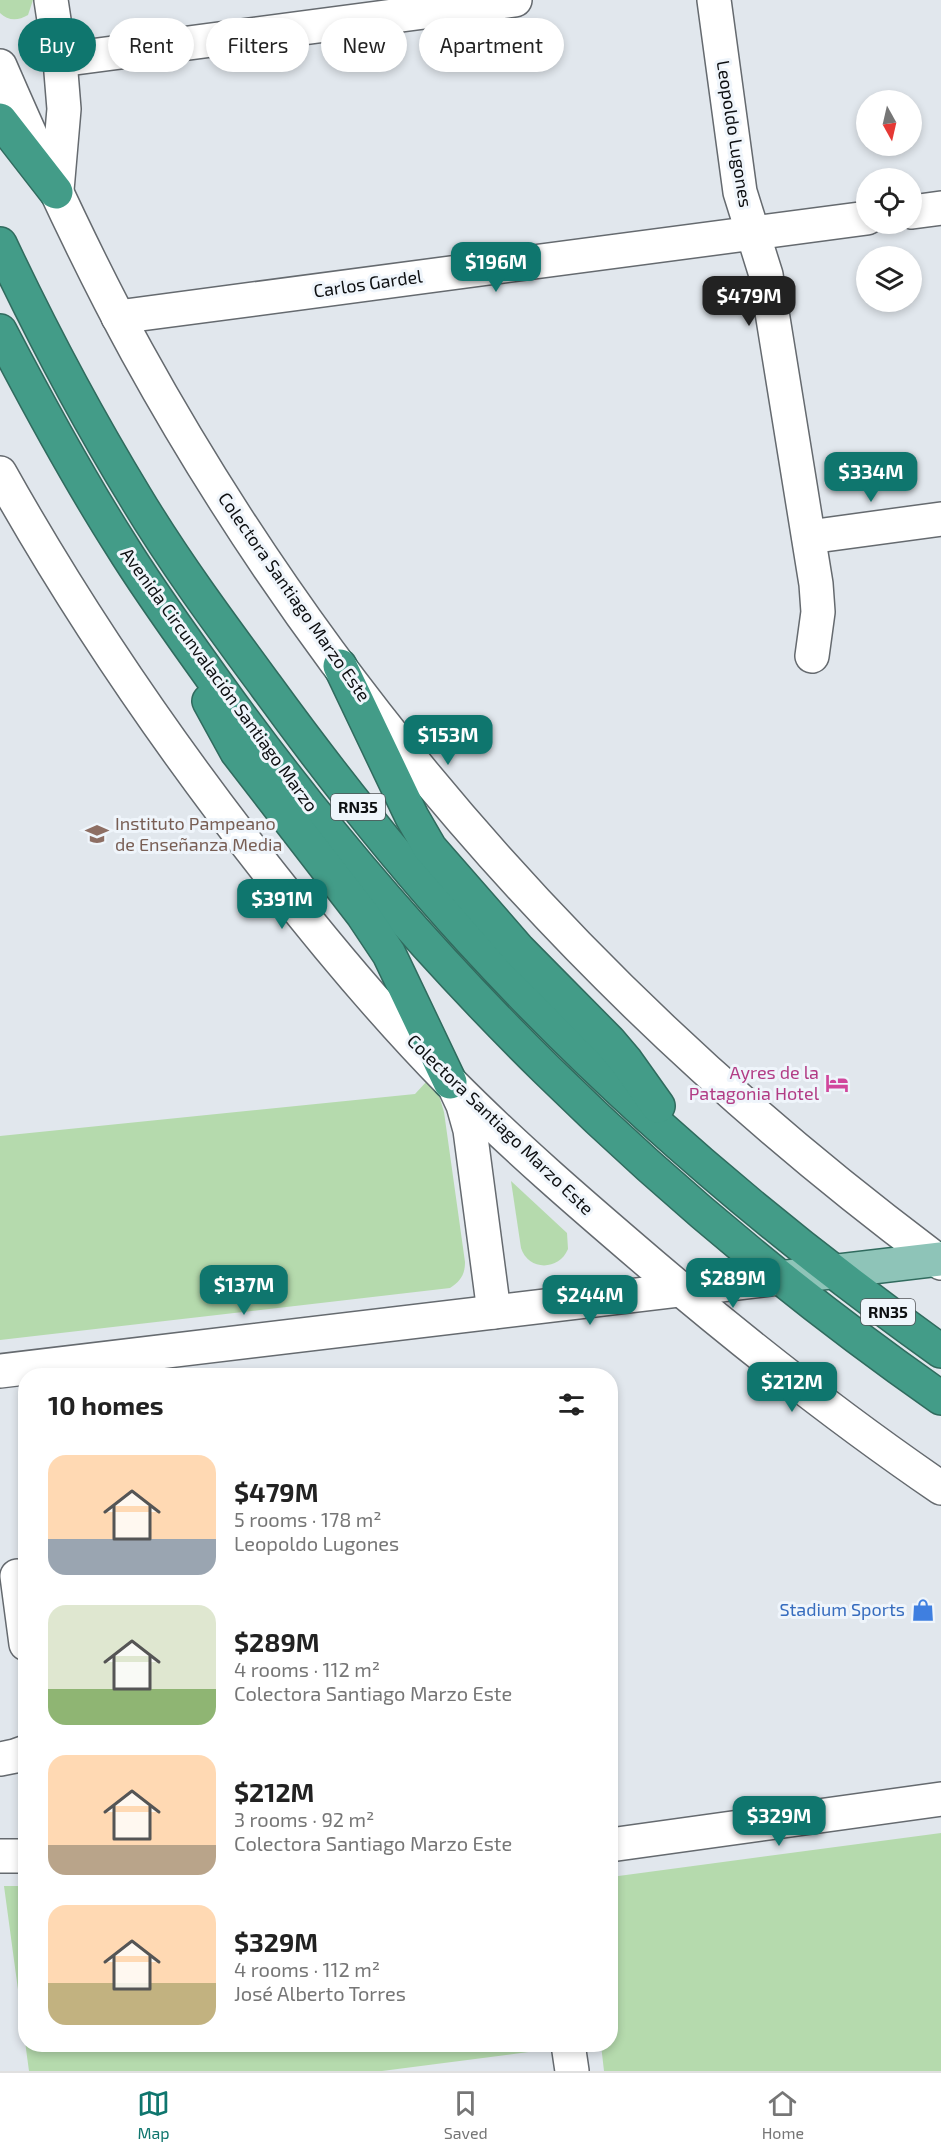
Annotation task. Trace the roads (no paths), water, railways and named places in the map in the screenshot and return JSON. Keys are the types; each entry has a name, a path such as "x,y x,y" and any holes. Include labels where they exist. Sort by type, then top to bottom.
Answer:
{"highway":[{"path":"0,120 56,192"},
{"name":"Avenida Circunvalación Santiago Marzo","path":"0,244 59,362 137,500 206,603 303,736 389,845 470,938 562,1034 696,1159 835,1272 941,1352"},
{"name":"Avenida Circunvalación Santiago Marzo","path":"0,331 78,474 122,548 237,712 356,866 440,961 575,1097 679,1193 779,1278 941,1398"},
{"path":"160,603 230,742 381,941 450,1082"},
{"path":"340,666 414,823 430,848 519,950 618,1051 696,1159"}],"main road":[{"path":"779,1278 940,1260"}],"street":[{"path":"51,0 54,18"},
{"path":"96,55 515,0"},
{"name":"Leopoldo Lugones","path":"714,0 738,185 766,275 809,537 818,602 812,656"},
{"name":"Colectora Santiago Marzo Este","path":"0,66 56,192 118,317 154,383 213,480 275,574 407,755 528,895 606,975 708,1073 853,1196 940,1260"},
{"path":"56,192 64,109 61,72"},
{"path":"922,211 941,208"},
{"name":"Carlos Gardel","path":"118,317 856,219"},
{"name":"Colectora Santiago Marzo Este","path":"0,473 36,538 82,612 206,791 347,969 450,1082 558,1183 774,1367 941,1488"},
{"path":"809,537 941,519"},
{"path":"450,1082 463,1105 470,1130 494,1312"},
{"path":"25,1368 779,1278"},
{"path":"0,1371 18,1369"},
{"path":"17,1576 18,1584"},
{"path":"0,1759 18,1755"},
{"path":"618,1844 941,1799"},
{"path":"0,1856 18,1856"},
{"path":"569,2052 572,2071"}],"place":[{"name":"Instituto Pampeano de Enseñanza Media","path":"97,834"},
{"name":"Ayres de la Patagonia Hotel","path":"837,1083"},
{"name":"Stadium Sports","path":"923,1610"}]}
